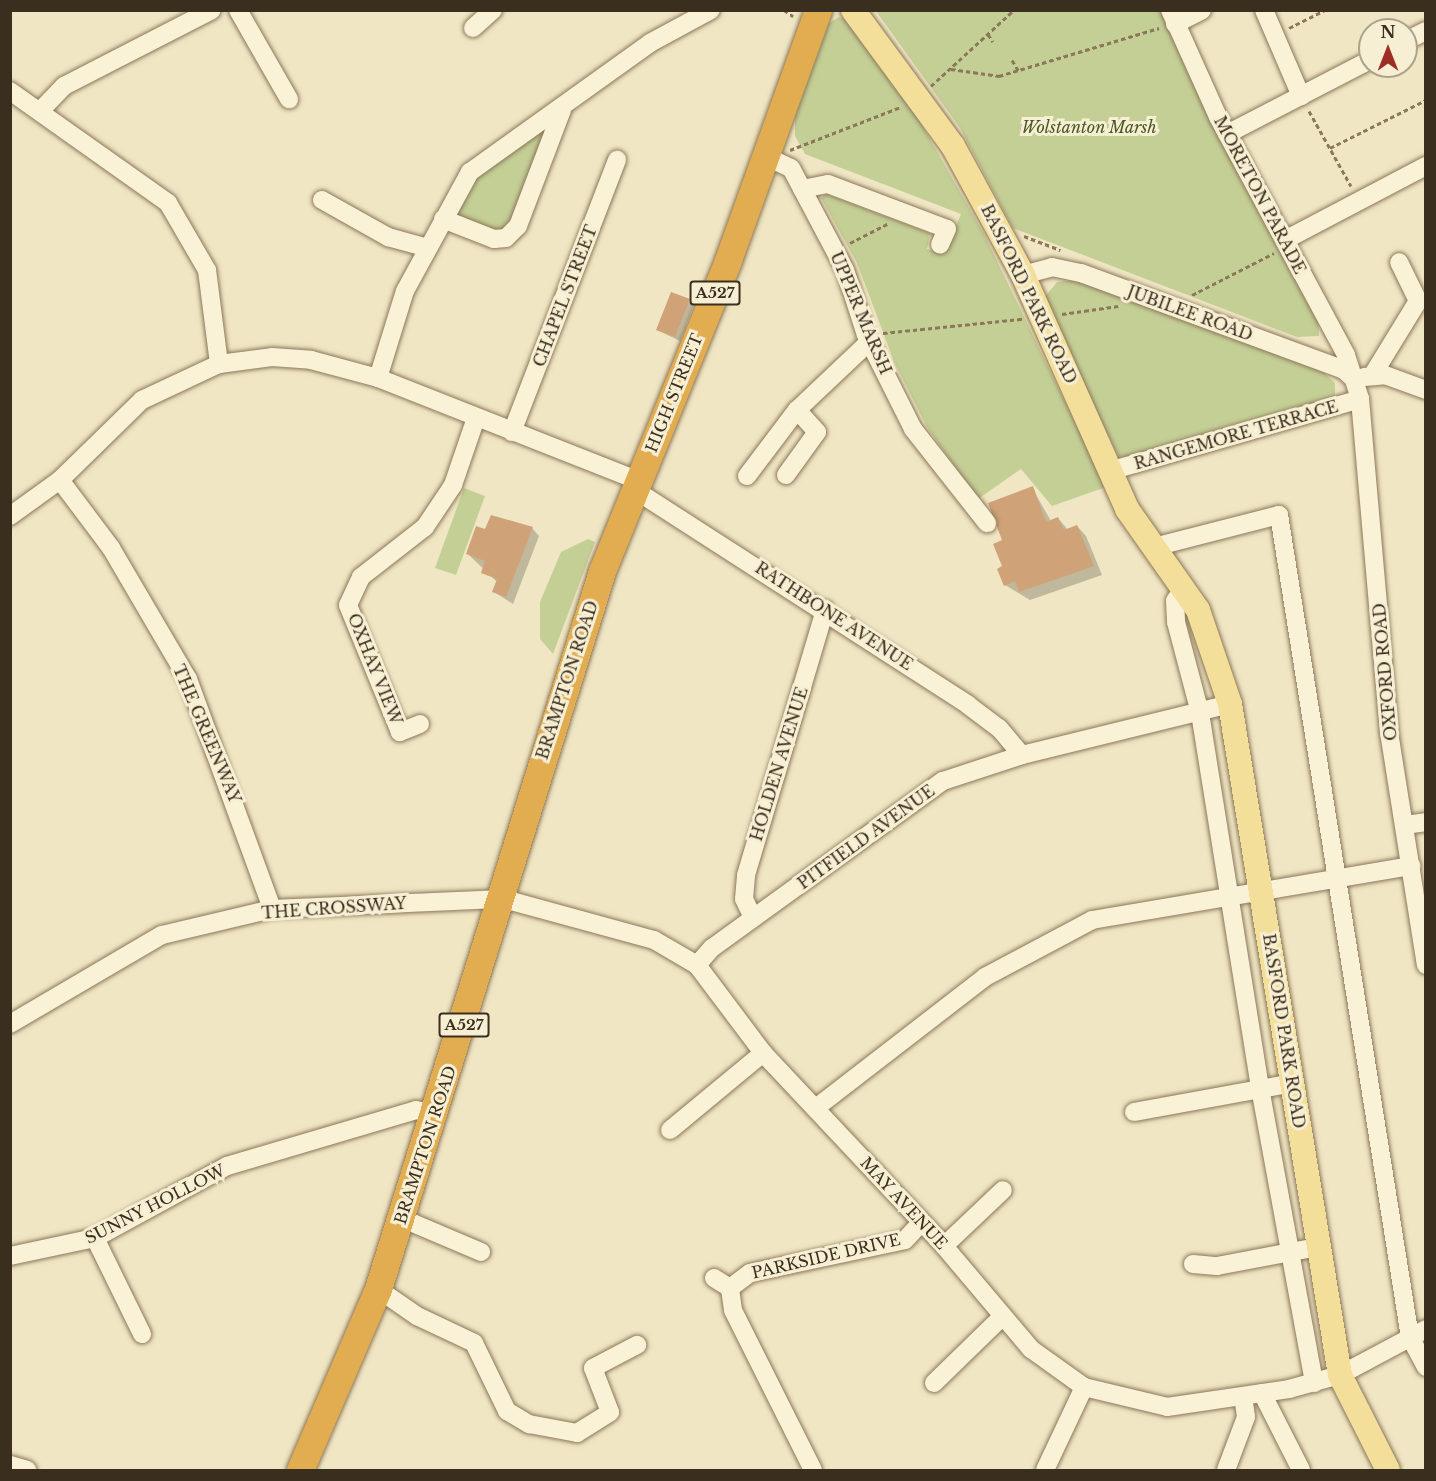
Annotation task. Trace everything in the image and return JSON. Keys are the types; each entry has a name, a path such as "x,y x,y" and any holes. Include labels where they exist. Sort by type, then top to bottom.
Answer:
{"highway":[{"name":"HIGH STREET","path":"602,571 767,157 818,10"},
{"name":"BRAMPTON ROAD","path":"300,1470 378,1288 504,899 602,571"}],"main road":[{"name":"BASFORD PARK ROAD","path":"853,10 953,146 1023,275 1051,321 1127,509 1198,610 1230,704 1340,1375 1388,1470"}],"street":[{"path":"238,10 289,99"},
{"path":"473,28 493,10"},
{"path":"378,378 405,291 470,172 503,144 562,110 650,43 711,10"},
{"path":"1173,17 1202,10"},
{"path":"1264,10 1301,96"},
{"path":"40,111 64,87 207,11"},
{"name":"MORETON PARADE","path":"1173,17 1222,125 1283,245 1362,377"},
{"path":"1222,125 1301,96 1358,66"},
{"path":"10,91 168,203 207,270 219,364 142,400 60,480 10,516"},
{"path":"443,219 494,239 506,238 518,226 562,110"},
{"name":"UPPER MARSH","path":"767,157 791,168 835,250 868,338 913,429 987,523"},
{"name":"CHAPEL STREET","path":"508,430 617,160"},
{"path":"1283,245 1359,200 1425,166"},
{"path":"802,189 828,184 947,229 940,245"},
{"path":"322,200 388,237 428,248"},
{"path":"1362,377 1418,302 1399,262"},
{"name":"JUBILEE ROAD","path":"1023,275 1067,268 1362,377 1385,375 1425,390"},
{"path":"747,476 797,410 868,338"},
{"name":"RATHBONE AVENUE","path":"219,364 311,360 378,378 637,485 999,728 1022,755"},
{"name":"OXFORD ROAD","path":"1362,377 1360,399 1389,732 1425,965"},
{"name":"RANGEMORE TERRACE","path":"1113,470 1360,399"},
{"path":"786,475 817,432 797,410"},
{"name":"OXHAY VIEW","path":"420,724 400,732 348,604 361,577 425,527 453,485 476,418"},
{"name":"THE GREENWAY","path":"60,480 111,548 188,679 272,909"},
{"path":"1154,547 1279,515 1337,878 1425,1366"},
{"name":"BASFORD PARK ROAD","path":"1183,589 1175,601 1176,622 1200,713 1260,1088 1314,1383"},
{"name":"HOLDEN AVENUE","path":"753,918 744,899 746,875 825,610"},
{"name":"PITFIELD AVENUE","path":"697,965 753,918 943,781 1022,755 1230,704"},
{"path":"1405,825 1425,822"},
{"path":"817,1107 985,977 1092,920 1229,894 1411,866"},
{"name":"THE CROSSWAY","path":"10,1024 162,935 272,909 504,899"},
{"name":"MAY AVENUE","path":"504,899 654,940 697,965 763,1053 817,1107 944,1246 1030,1349 1084,1387 1167,1407 1262,1393 1314,1383 1340,1375 1418,1333"},
{"path":"670,1130 763,1053"},
{"path":"1134,1112 1293,1083"},
{"name":"SUNNY HOLLOW","path":"10,1256 94,1238 226,1166 416,1110 436,1114"},
{"path":"944,1246 1003,1190"},
{"path":"401,1218 481,1252"},
{"name":"PARKSIDE DRIVE","path":"730,1288 750,1273 905,1240 921,1223"},
{"path":"94,1238 142,1334"},
{"path":"1193,1264 1217,1266 1318,1247"},
{"path":"714,1278 730,1288 733,1310 813,1470"},
{"path":"378,1288 417,1316 474,1342 507,1412 529,1424 577,1433 610,1412 593,1368 638,1345"},
{"path":"934,1383 1003,1316"},
{"path":"1045,1470 1084,1387"},
{"path":"1262,1393 1301,1470"},
{"path":"1226,1470 1246,1417 1243,1396"},
{"path":"10,1465 27,1470"}],"path":[{"path":"1275,36 1325,10"},
{"path":"951,69 999,76 1173,17"},
{"path":"988,34 993,42"},
{"path":"1012,60 1018,70"},
{"path":"923,78 935,95"},
{"path":"1301,96 1359,200"},
{"path":"1330,148 1425,100"},
{"path":"835,250 908,214"},
{"path":"1012,231 1066,252"},
{"path":"1197,302 1186,298 1283,245"},
{"path":"868,338 1051,321 1055,315 1157,301"}],"green space":[{"name":"Wolstanton Marsh","path":"876,11 1161,11 1239,176 1318,319 1319,336 1297,337 1013,228 960,128"},
{"path":"839,17 848,21 911,106 984,234 1106,487 1052,506 1021,469 978,499 927,427 895,364 857,263 821,198 826,194 930,233 927,249 945,253 961,214 805,154 795,136 795,117 829,23"},
{"path":"562,110 506,238 443,219 470,172"},
{"path":"1076,280 1323,372 1335,383 1335,398 1132,458 1118,456 1044,298 1057,282"},
{"path":"464,488 485,496 456,575 435,568"},
{"path":"588,539 595,542 553,654 540,639 540,602 561,552"}],"building":[{"path":"671,292 690,299 675,337 656,330"},
{"path":"1033,486 1046,522 1058,517 1064,530 1077,525 1094,566 1019,592 1015,581 1004,586 997,569 1002,566 993,544 1002,540 988,503"},
{"path":"491,515 533,527 506,597 492,592 497,579 481,573 485,561 466,554 476,526 485,529"}]}
